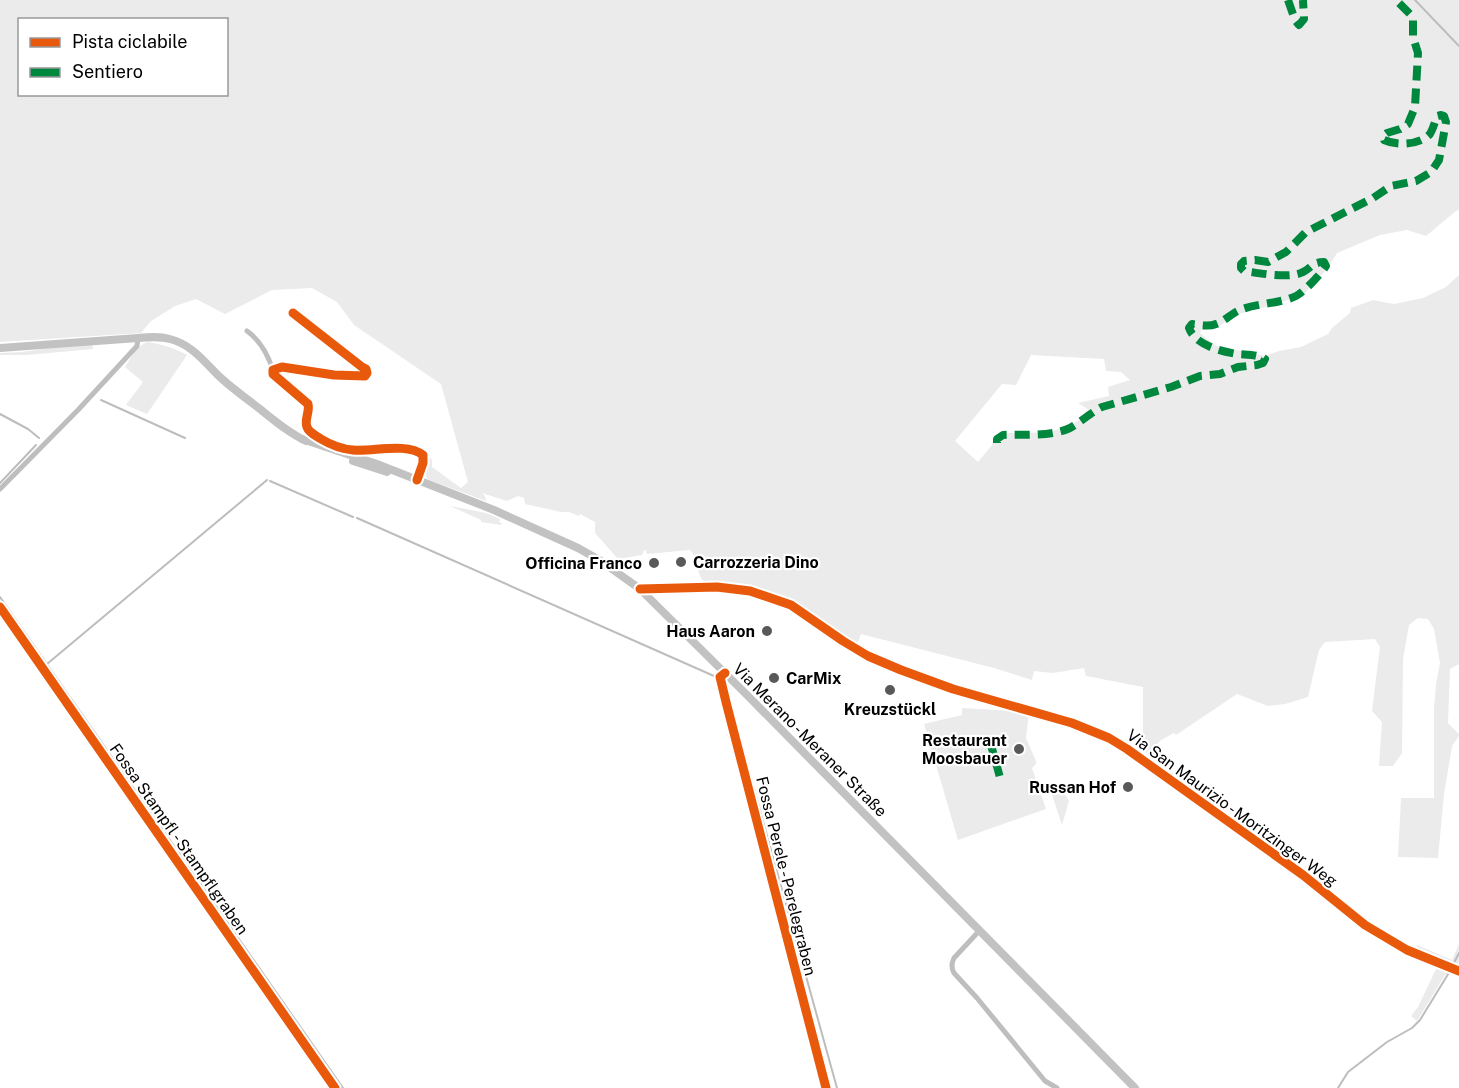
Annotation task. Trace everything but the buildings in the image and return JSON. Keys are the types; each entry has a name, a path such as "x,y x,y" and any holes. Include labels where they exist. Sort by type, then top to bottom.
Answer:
{"main road":[{"name":"Via Merano - Meraner Straße","path":"0,348 156,337 170,339 198,354 221,378 243,396 302,439 377,464 494,510 578,548 601,561 640,589 1135,1088"}],"street":[{"path":"273,370 282,367 334,375 365,376 367,373 366,369 293,313"},
{"path":"247,332 258,341 270,360 273,374 308,404 310,409 306,423 310,432 332,445 343,448 362,450 409,448 417,451 423,455 423,463 417,480"},
{"path":"0,489 137,346 138,338"},
{"name":"Via San Maurizio - Moritzinger Weg","path":"640,589 717,587 750,591 791,605 851,646 901,670 953,689 1091,730 1127,749 1156,769 1303,875 1365,925 1407,950 1459,970"},
{"name":"Fossa Stampfl - Stampflgraben","path":"0,607 335,1088"},
{"name":"Fossa Perele - Perelegraben","path":"725,673 720,677 726,702 826,1088"},
{"path":"980,930 954,958 952,962 954,973 1044,1081 1057,1088"}],"shaded area":[{"path":"0,0 1459,0 1459,210 1426,236 1407,230 1380,235 1337,253 1327,269 1304,294 1274,305 1238,314 1216,328 1202,328 1200,333 1216,346 1265,356 1301,347 1328,334 1350,313 1351,308 1373,300 1394,304 1423,298 1446,287 1459,275 1459,664 1450,669 1448,723 1459,736 1452,746 1444,794 1438,858 1398,857 1401,798 1434,798 1434,709 1440,663 1434,629 1428,619 1418,618 1409,625 1403,659 1402,753 1393,766 1379,766 1382,722 1372,711 1380,647 1375,639 1325,642 1319,650 1308,697 1268,706 1237,694 1176,735 1174,733 1161,740 1148,754 1143,749 1143,687 1086,676 1084,668 1053,673 1034,671 1032,680 861,634 857,645 853,644 792,602 752,589 702,580 696,558 690,550 647,554 644,550 642,555 618,559 595,533 595,522 580,514 579,516 525,504 524,498 518,496 507,501 482,493 486,501 429,480 425,470 427,458 430,457 432,467 461,488 468,482 441,384 354,325 337,302 312,288 272,290 225,314 196,299 175,306 151,321 141,333 0,342","holes":["1031,355 1104,359 1106,371 1121,372 1130,380 1108,387 1109,396 1078,403 1089,410 1071,425 1049,431 1002,433 978,462 955,441 1002,384 1016,385"]},
{"path":"147,342 187,355 147,414 126,405 143,382 125,367 136,350"},
{"path":"92,344 93,349 0,355 0,353"},
{"path":"450,506 486,513 500,519 499,522 502,523 501,525 481,522"},
{"path":"962,708 1029,712 1026,738 1036,761 1032,768 1046,809 958,840 924,724 962,715"},
{"path":"1061,789 1069,801 1062,825 1052,795"},
{"path":"1459,944 1459,967 1416,949 1417,945 1452,960"},
{"path":"1437,967 1451,972 1445,975 1417,1021 1411,1016 1418,1007"}],"waterway":[{"path":"1415,0 1459,46"},
{"path":"101,400 185,438"},
{"path":"0,414 28,429 39,438"},
{"path":"0,483 36,445"},
{"path":"47,664 267,480"},
{"path":"270,481 353,517"},
{"path":"357,518 714,676"},
{"path":"0,597 343,1088"},
{"path":"725,684 837,1088"},
{"path":"1453,965 1459,953"},
{"path":"1338,1088 1348,1072 1387,1042 1412,1028 1420,1020 1450,971"}],"marked path":[{"path":"1288,0 1299,25 1304,19 1303,0"},
{"path":"997,443 997,439 1003,435 1046,434 1062,431 1074,426 1102,407 1200,376 1220,374 1238,367 1263,363 1265,359 1258,356 1230,353 1202,343 1189,328 1192,324 1213,325 1240,310 1282,301 1299,294 1324,269 1326,266 1324,262 1314,264 1297,274 1283,275 1244,271 1241,264 1244,261 1255,260 1268,262 1286,252 1306,232 1373,198 1391,186 1416,181 1431,172 1439,160 1446,122 1444,116 1437,116 1426,138 1402,144 1384,140 1383,136 1387,133 1408,124 1415,107 1418,53 1413,37 1413,17 1396,0"},
{"path":"994,740 991,745 1001,781"}],"cycle path":[{"path":"293,313 366,369 367,373 365,376 334,375 282,367 273,370 273,374 308,404 306,422 308,429 325,441 344,449 399,448 416,451 423,455 423,463 417,480"},
{"path":"640,589 717,587 750,591 791,605 868,656 901,670 953,689 1072,723 1109,738 1303,875 1365,925 1407,950 1459,971"},
{"path":"0,607 335,1088"},
{"path":"725,673 720,677 726,702 826,1088"}],"place":[{"name":"Carrozzeria Dino","path":"681,562"},
{"name":"Officina Franco","path":"654,563"},
{"name":"Haus Aaron","path":"767,631"},
{"name":"CarMix","path":"774,678"},
{"name":"Kreuzstückl","path":"890,690"},
{"name":"Restaurant Moosbauer","path":"1019,749"},
{"name":"Russan Hof","path":"1128,787"}]}
